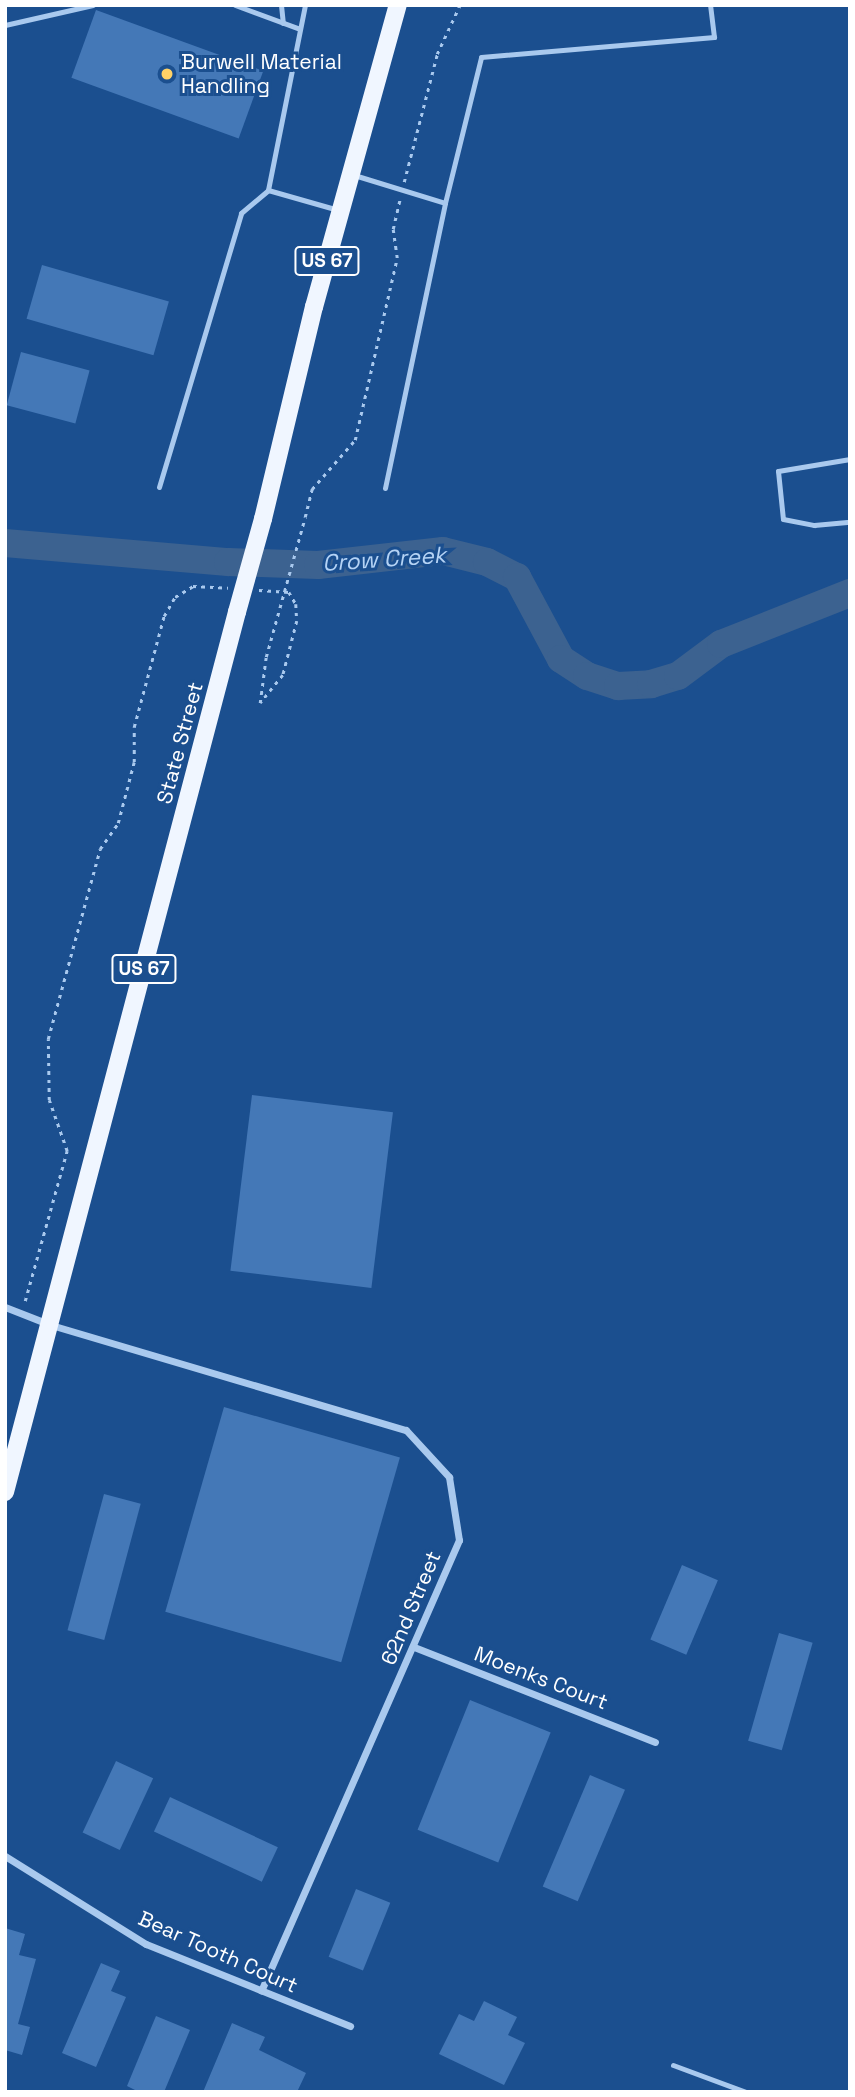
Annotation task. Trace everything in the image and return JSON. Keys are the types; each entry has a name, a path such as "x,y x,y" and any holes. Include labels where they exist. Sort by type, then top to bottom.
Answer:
{"main road":[{"name":"State Street","path":"5,1492 263,519 341,211 398,5"}],"street":[{"name":"62nd Street","path":"5,1307 51,1325 407,1430 449,1477 459,1540 261,1990"},
{"name":"Moenks Court","path":"414,1647 655,1742"},
{"name":"Bear Tooth Court","path":"5,1856 146,1944 350,2026"}],"lane":[{"path":"5,25 93,5"},
{"path":"235,5 300,29"},
{"path":"282,5 284,23"},
{"path":"159,487 241,214 268,190 305,5"},
{"path":"385,488 445,203 481,57 714,37 710,5"},
{"path":"351,174 445,203"},
{"path":"268,190 341,211"},
{"path":"850,459 778,471 783,519 814,525 850,522"},
{"path":"673,2065 746,2092"}],"path":[{"path":"248,589 289,592 296,604 297,621 283,675 260,703 266,657 305,517 312,489 355,440 397,258 393,229 401,190 437,54 460,5"},
{"path":"22,1313 67,1151 48,1100 48,1039 100,849 118,822 134,762 134,727 164,616 175,597 193,586 234,589"}],"building":[{"name":"Burwell Material Handling","path":"96,10 263,71 239,139 71,78"},
{"path":"42,265 169,301 153,355 27,319"},
{"path":"21,352 90,370 75,424 7,405"},
{"path":"252,1095 393,1112 371,1288 230,1271"},
{"path":"224,1407 400,1457 341,1662 165,1612"},
{"path":"104,1494 141,1504 104,1640 68,1630"},
{"path":"682,1565 718,1580 686,1655 650,1640"},
{"path":"779,1633 813,1643 782,1750 748,1741"},
{"path":"470,1700 551,1733 498,1862 418,1830"},
{"path":"116,1761 153,1778 120,1850 83,1833"},
{"path":"590,1775 625,1790 578,1901 543,1886"},
{"path":"170,1797 278,1847 262,1882 154,1831"},
{"path":"356,1889 390,1903 363,1971 329,1957"},
{"path":"5,1928 25,1934 19,1955 36,1959 18,2024 30,2027 22,2055 5,2050"},
{"path":"101,1963 120,1971 111,1991 126,1997 96,2067 62,2053"},
{"path":"484,2001 517,2017 508,2035 525,2043 504,2085 439,2054 459,2014 474,2021"},
{"path":"156,2016 190,2030 164,2092 139,2092 127,2086"},
{"path":"232,2023 265,2037 259,2050 306,2073 297,2092 203,2092"}],"waterway":[{"name":"Crow Creek","path":"5,543 228,562 318,565 443,551 487,562 517,577 561,659 587,676 618,686 651,684 678,676 721,644 850,593"}],"place":[{"name":"Burwell Material Handling","path":"167,74"}]}
